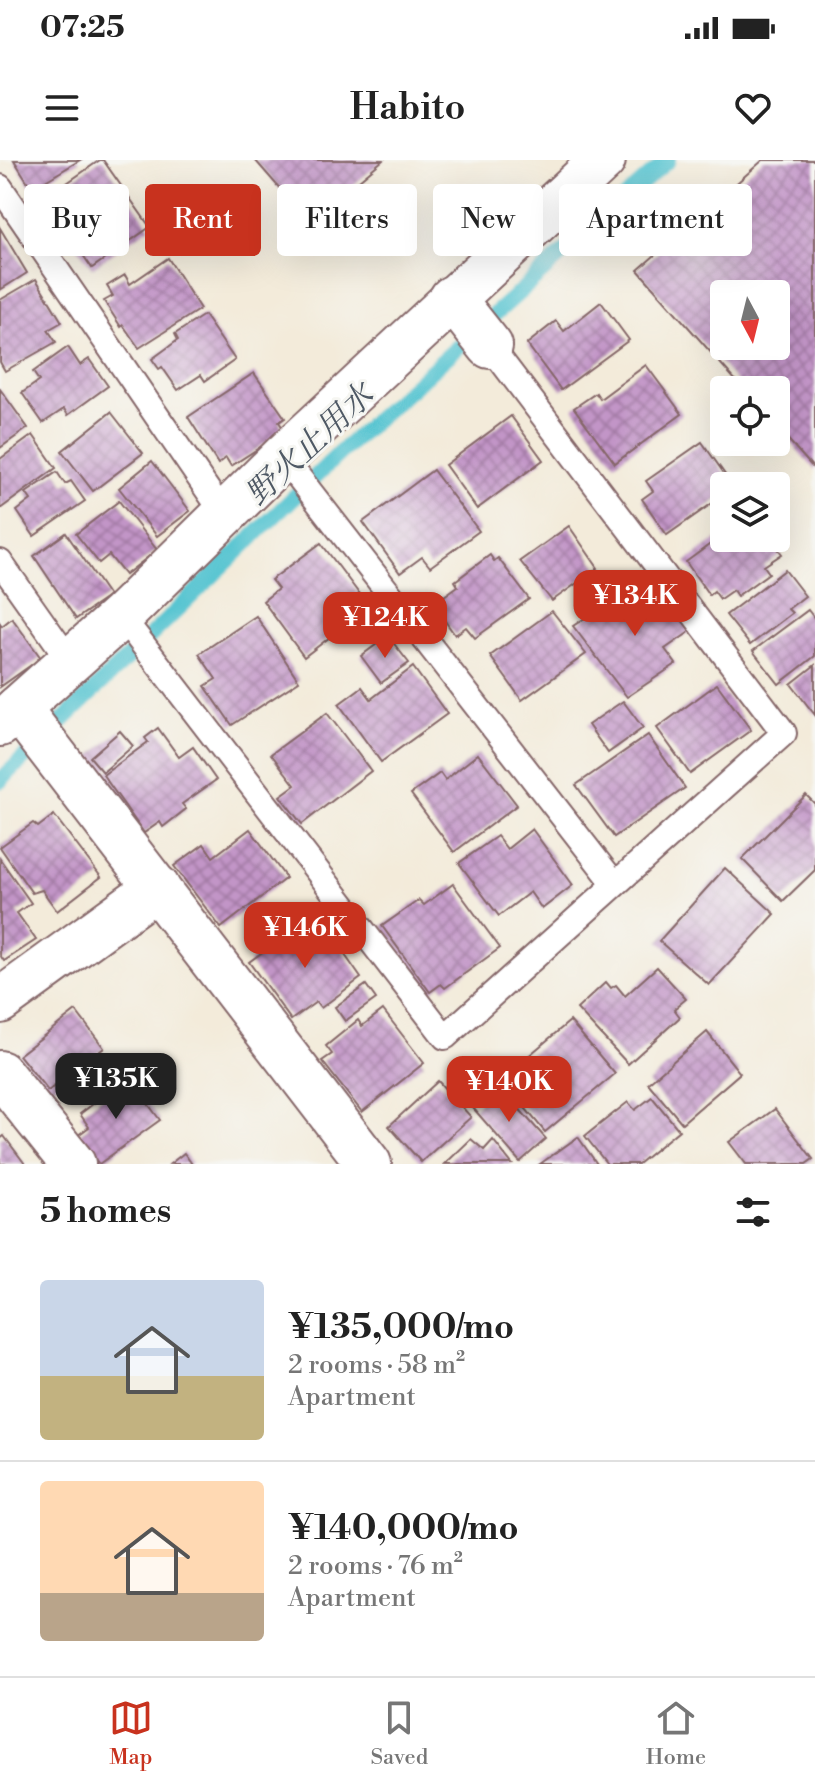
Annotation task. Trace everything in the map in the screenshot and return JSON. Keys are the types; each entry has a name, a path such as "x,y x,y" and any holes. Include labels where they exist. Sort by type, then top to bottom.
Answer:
{"street":[{"path":"369,1164 57,757 16,718 70,661 126,621 224,514 290,465 468,318 603,160"},
{"path":"0,1001 157,887"},
{"path":"0,1073 73,1164"}],"lane":[{"path":"0,187 224,514"},
{"path":"126,621 445,1037 784,733 468,318"},
{"path":"290,465 615,884"},
{"path":"0,562 70,661"}],"building":[{"path":"14,160 80,160 40,184 29,184"},
{"path":"103,160 120,184 66,184"},
{"path":"255,160 383,160 354,184 277,185"},
{"path":"763,160 815,160 815,470 790,442 790,376 732,376 718,360 790,360 790,280 710,280 710,352 638,270 654,256 752,256 752,184 736,184"},
{"path":"129,197 145,220 145,231 129,242"},
{"path":"0,228 27,273 0,290"},
{"path":"84,256 109,256 92,268"},
{"path":"168,258 200,309 139,348 104,301 113,296 107,286 125,275 130,284"},
{"path":"36,279 62,322 48,330 56,342 5,371 0,362 0,300"},
{"path":"601,302 629,340 561,390 527,344 556,321 564,331"},
{"path":"204,315 235,360 205,381 201,375 178,390 162,367 159,369 152,359 178,340 175,334"},
{"path":"68,347 80,365 89,359 108,386 68,415 64,409 43,423 22,393 39,381 33,372"},
{"path":"646,365 682,414 615,463 574,408 596,393 600,399"},
{"path":"254,373 285,418 279,422 285,431 231,466 226,458 218,464 188,417"},
{"path":"0,389 28,428 0,448"},
{"path":"111,412 143,453 93,491 62,451"},
{"path":"511,416 543,460 477,509 445,465"},
{"path":"33,435 56,468 0,509 0,459"},
{"path":"702,442 723,472 710,472 710,505 667,535 642,499 653,491 646,481"},
{"path":"152,461 190,511 157,536 119,488"},
{"path":"433,470 479,531 430,567 422,557 400,573 363,522"},
{"path":"57,472 65,484 71,481 85,501 34,536 17,511 31,500 26,493"},
{"path":"119,501 157,550 125,575 109,555 99,563 76,534"},
{"path":"569,526 598,568 552,601 520,561"},
{"path":"66,533 109,596 76,619 34,556"},
{"path":"321,543 360,595 347,605 356,617 304,657 263,601 278,589 271,580"},
{"path":"710,544 710,552 782,554 764,566 769,573 737,596 733,590 720,599 714,591 709,595 686,562"},
{"path":"490,555 494,561 498,558 529,599 475,638 466,627 455,635 433,604 458,586 455,581"},
{"path":"785,570 805,596 788,609 792,613 750,645 726,615"},
{"path":"655,582 691,631 665,649 676,664 627,697 573,626 602,607 613,614"},
{"path":"808,610 815,619 815,656 779,684 753,651"},
{"path":"552,611 586,654 522,700 490,656"},
{"path":"256,616 299,681 232,725 205,686 216,679 199,654"},
{"path":"12,618 41,658 0,687 0,623 2,626"},
{"path":"388,636 409,663 381,683 361,656"},
{"path":"815,665 815,715 791,684"},
{"path":"413,667 447,714 381,762 339,704 362,687 371,699"},
{"path":"717,684 751,730 690,774 657,728"},
{"path":"623,701 643,728 608,753 588,725"},
{"path":"327,713 371,771 302,824 280,796 295,785 271,754"},
{"path":"158,728 179,757 193,747 216,780 182,804 186,809 163,827 160,822 144,833 103,775 148,742 145,738"},
{"path":"120,731 133,746 103,772 90,757"},
{"path":"648,735 685,788 614,837 576,785"},
{"path":"478,754 517,805 454,852 411,794 440,773 445,780"},
{"path":"806,795 815,804 815,870 783,901 742,859"},
{"path":"54,815 101,877 57,911 42,890 32,893 0,847 33,823 38,827"},
{"path":"250,829 286,878 221,928 174,866 204,844 213,857"},
{"path":"532,829 573,885 542,909 530,892 499,916 459,863 497,836 507,849"},
{"path":"0,859 31,903 17,913 36,940 4,961 0,955"},
{"path":"725,868 775,914 709,985 659,941"},
{"path":"453,884 500,948 445,988 441,984 430,992 382,926 419,900 424,905"},
{"path":"308,919 324,941 331,935 361,978 321,1008 316,1002 291,1020 249,962"},
{"path":"657,967 686,999 674,1009 680,1017 628,1064 577,1009 606,982 611,988 616,985 625,996"},
{"path":"366,985 376,999 345,1021 335,1007"},
{"path":"383,1010 424,1063 362,1112 322,1061 332,1054 326,1046 358,1020 362,1026"},
{"path":"76,1011 104,1048 48,1091 19,1055"},
{"path":"570,1021 615,1074 545,1132 521,1103 527,1097 507,1074"},
{"path":"707,1032 740,1073 682,1123 648,1083"},
{"path":"128,1077 160,1120 99,1164 77,1136 89,1127 80,1114"},
{"path":"438,1081 471,1117 421,1162 389,1126"},
{"path":"498,1085 546,1139 520,1162 473,1108"},
{"path":"652,1097 679,1130 638,1164 607,1164 585,1136 628,1102 635,1110"},
{"path":"775,1109 813,1159 806,1164 746,1164 729,1142"},
{"path":"4,1136 25,1164 0,1164 0,1139"},
{"path":"578,1137 597,1164 540,1164"},
{"path":"471,1139 484,1150 493,1140 512,1164 445,1164"},
{"path":"184,1153 192,1164 170,1164"}],"waterway":[{"name":"野火止用水","path":"0,781 350,443 668,160"}]}
